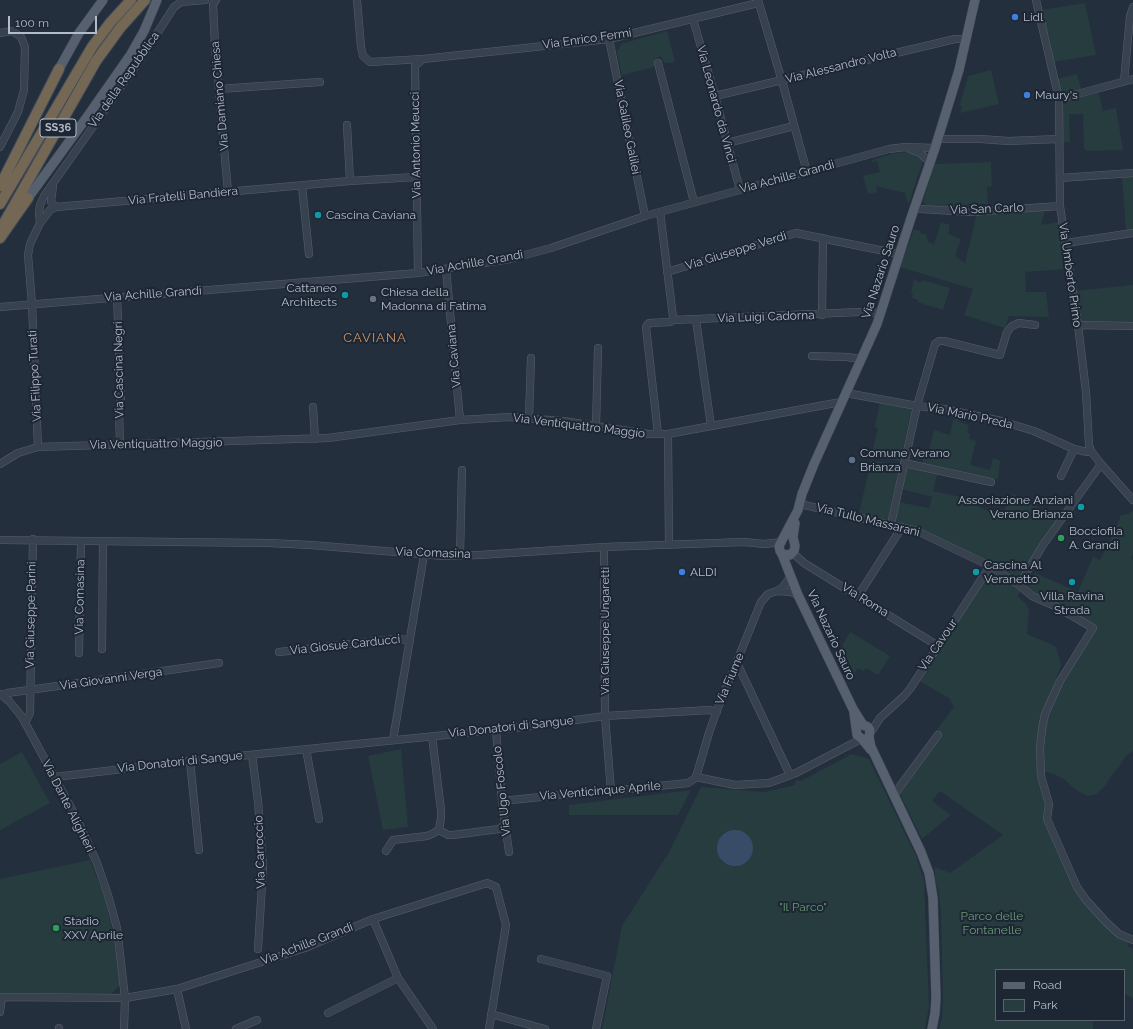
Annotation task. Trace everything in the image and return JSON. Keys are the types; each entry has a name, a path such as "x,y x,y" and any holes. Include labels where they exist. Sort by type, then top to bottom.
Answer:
{"highway":[{"name":"SS36","path":"0,204 92,47 110,23 131,0"},
{"name":"SS36","path":"0,230 96,61 120,28 145,0"},
{"name":"SS36","path":"0,186 59,69"},
{"name":"SS36","path":"0,238 28,198"}],"main road":[{"name":"SS36","path":"59,69 79,33 103,0"},
{"name":"SS36","path":"28,198 131,54 144,31 157,0"},
{"name":"Via Nazario Sauro","path":"932,1029 936,998 933,898 929,873 893,791 863,732 798,595 789,574 785,549 807,482 880,314 959,70 975,0"},
{"path":"785,549 795,548 793,543 793,532 799,507"}],"street":[{"name":"Via della Repubblica","path":"40,223 40,205 44,196 140,60 176,5 181,2 205,0"},
{"name":"Via Damiano Chiesa","path":"216,0 213,4 228,192"},
{"name":"Via Enrico Fermi","path":"357,0 361,47 363,56 370,62 422,59 609,39 693,19 758,1"},
{"name":"Via Umberto Primo","path":"1036,0 1059,99 1060,206 1078,326 1086,392 1089,445 1091,451"},
{"path":"758,1 782,80 807,172"},
{"path":"1124,81 1130,16 1133,7"},
{"name":"Via Leonardo da Vinci","path":"693,19 740,190"},
{"path":"0,33 12,32 21,37 25,47 24,90 18,112 0,147"},
{"name":"Via Galileo Galilei","path":"609,39 645,216"},
{"name":"Via Alessandro Volta","path":"715,96 955,39 966,39"},
{"name":"Via Antonio Meucci","path":"418,273 415,66 422,59"},
{"path":"658,63 694,202"},
{"path":"1059,99 1133,79"},
{"path":"219,89 320,82"},
{"path":"347,125 350,181"},
{"path":"727,143 794,126"},
{"name":"Via Achille Grandi","path":"0,307 117,296 418,273 510,259 531,254 645,216 889,149 981,139 1008,141 1059,139"},
{"path":"904,147 920,153 930,162"},
{"path":"1060,178 1133,173"},
{"name":"Via Fratelli Bandiera","path":"56,208 350,181 416,177"},
{"path":"32,304 28,255 30,244 40,223 50,210 56,208 51,202 54,181"},
{"path":"302,186 308,254"},
{"name":"Via San Carlo","path":"914,207 921,209 970,212 1060,206"},
{"path":"660,212 673,320"},
{"name":"Via Giuseppe Verdi","path":"667,272 796,232 899,254"},
{"path":"1066,243 1133,233"},
{"path":"822,315 823,238"},
{"name":"Via Caviana","path":"446,269 460,420"},
{"name":"Via Cascina Negri","path":"117,296 121,397 119,412 120,444"},
{"name":"Via Filippo Turati","path":"32,304 38,447"},
{"name":"Via Luigi Cadorna","path":"658,434 646,327 651,322 868,312 880,314"},
{"path":"696,320 711,426"},
{"path":"891,524 917,406 935,344 939,341 944,341 1000,355 1007,332 1012,326 1020,323 1035,325"},
{"path":"1078,326 1133,326"},
{"path":"596,426 598,348"},
{"path":"812,356 847,357 861,360"},
{"path":"529,418 531,358"},
{"name":"Via Mario Preda","path":"846,392 917,406 944,409 1001,421 1034,432 1074,449 1087,452 1091,451"},
{"name":"Via Ventiquattro Maggio","path":"0,464 18,453 38,447 315,439 460,420 509,417 596,426 649,434 668,434 841,402"},
{"path":"313,407 315,439"},
{"path":"668,434 669,544"},
{"path":"1061,476 1074,449"},
{"path":"1091,451 1133,500"},
{"path":"904,463 991,482"},
{"path":"1019,585 1043,545 1101,464"},
{"path":"460,555 462,470"},
{"name":"Via Tullo Massarani","path":"799,507 891,524 917,531 990,566 1019,585 1032,596 1055,606 1093,628 1060,681 1045,714 1040,748 1041,776 1049,804 1047,819 1077,886 1086,900 1107,924 1119,934 1133,940"},
{"path":"858,596 902,527"},
{"name":"Via Comasina","path":"0,540 311,545 424,555 460,555 604,546 744,542 764,544 785,549"},
{"name":"Via Giuseppe Parini","path":"25,723 30,713 29,690 32,540"},
{"name":"Via Comasina","path":"79,653 81,541"},
{"name":"Via Comasina","path":"102,649 103,541"},
{"name":"Via Giuseppe Ungaretti","path":"604,546 605,716 611,791"},
{"name":"Via Roma","path":"785,549 804,563 938,646"},
{"name":"Via Giosuè Carducci","path":"393,740 424,555"},
{"name":"Via Cavour","path":"790,775 850,744 906,693 990,566"},
{"name":"Via Fiume","path":"696,777 716,712 763,599 768,594 783,587 789,574"},
{"path":"777,591 791,592 798,595"},
{"name":"Via Giosuè Carducci","path":"279,652 395,639 410,640"},
{"name":"Via Giovanni Verga","path":"1,694 219,663"},
{"path":"696,777 735,785 769,783 790,775 737,663"},
{"name":"Via Dante Alighieri","path":"1,694 17,710 25,723 77,819 96,861 108,894 117,928 125,998"},
{"name":"Via Donatori di Sangue","path":"55,777 190,761 496,730 605,716 710,710 716,712"},
{"name":"Via Ugo Foscolo","path":"496,730 502,801 509,852"},
{"path":"893,791 938,735"},
{"path":"432,736 441,810 439,830"},
{"path":"306,749 319,819"},
{"name":"Via Carroccio","path":"252,755 258,801 263,868 258,949"},
{"path":"190,761 199,850"},
{"name":"Via Venticinque Aprile","path":"502,801 688,783 696,777"},
{"path":"439,830 448,835 453,835 499,829 505,824"},
{"path":"386,851 393,840 432,834 439,830"},
{"name":"Via Achille Grandi","path":"1,997 125,998 177,989 305,948 373,919 487,883 496,887 506,925 491,1014"},
{"path":"373,919 398,978 433,1029"},
{"path":"541,959 607,976 596,1029"},
{"path":"328,1013 398,978"},
{"path":"177,989 186,1029"},
{"path":"0,1012 1,997"},
{"path":"124,1029 125,998"},
{"path":"489,1029 491,1014 545,1029"},
{"path":"236,1029 256,1020"}],"green space":[{"path":"1085,3 1096,55 1053,62 1049,36 1045,34 1041,10"},
{"path":"667,31 675,62 664,63 661,56 654,62 654,67 622,75 617,52 621,44"},
{"path":"991,70 999,104 960,113 962,107 960,105 968,76"},
{"path":"1077,74 1081,89 1067,93 1061,91 1058,79"},
{"path":"1099,93 1103,111 1116,108 1123,150 1086,151 1084,148 1083,114 1069,114 1070,142 1063,142 1063,105 1069,100"},
{"path":"909,152 923,160 909,203 905,193 876,186 877,192 868,194 863,176 880,172 877,161 872,162 872,160 895,153"},
{"path":"991,162 992,186 987,187 988,204 968,204 965,210 927,206 923,202 934,164"},
{"path":"1133,176 1133,229 1126,230 1122,177"},
{"path":"1045,210 1041,225 1059,222 1065,269 1025,272 1026,292 1046,292 1049,317 1009,316 1005,328 964,315 973,289 900,267 914,229 920,231 920,233 926,234 928,242 934,244 941,223 949,224 950,228 948,234 961,239 955,256 965,263 977,213"},
{"path":"914,280 921,283 922,280 950,288 943,310 917,302 918,300 912,298 913,294 911,293"},
{"path":"1133,285 1133,323 1080,323 1076,291"},
{"path":"880,402 911,407 912,409 900,461 871,456 878,428 875,427"},
{"path":"954,415 958,417 959,422 969,425 967,433 970,434 969,439 976,441 970,465 990,470 993,458 1000,461 998,479 922,463 925,449 929,450 934,430 950,435"},
{"path":"871,460 897,465 899,468 888,519 886,520 859,514"},
{"path":"906,468 937,474 933,491 975,500 974,505 1001,516 1013,494 1027,500 1057,520 1020,575 1016,577 919,528 897,522 895,518 898,502 929,508 932,497 901,489"},
{"name":"Parco delle Fontanelle","path":"1133,511 1133,554 1131,558 1133,560 1133,751 1126,756 1105,786 1097,794 1088,796 1079,792 1062,778 1051,773 1045,772 1041,776 1049,804 1047,819 1086,900 1129,938 1128,946 1133,949 1133,998 1125,994 1125,969 995,969 995,1021 1093,1021 1093,1029 939,1029 942,1017 943,999 941,914 939,894 935,878 935,867 950,873 1003,835 940,791 932,801 951,815 922,839 895,784 954,707 949,698 919,681 988,574 992,573 1021,591 1017,596 1026,604 1029,610 1027,634 1056,647 1061,664 1047,702 1057,692 1096,628 1026,588 1035,573 1078,592 1093,557 1100,560 1121,515 1125,515"},
{"path":"850,632 890,656 878,675 866,668 864,671 858,668 848,682 837,657"},
{"path":"401,749 408,827 383,830 368,756"},
{"path":"22,752 50,803 0,830 0,764"},
{"name":"\"Il Parco\"","path":"852,754 869,759 916,856 924,881 929,1006 925,1029 602,1029 622,926 669,852 701,787 764,792 792,786 795,784 796,780 801,781"},
{"path":"691,790 678,815 569,815 569,805"},
{"name":"Stadio XXV Aprile","path":"90,860 105,898 114,938 120,985 110,995 0,993 0,879"}],"water":[{"path":"739,830 748,835 752,841 752,855 748,861 739,866 731,866 722,861 718,855 717,844 722,835 728,831"}],"place":[{"name":"Lidl","path":"1015,17"},
{"name":"Maury's","path":"1027,95"},
{"name":"Cascina Caviana","path":"318,215"},
{"name":"Cattaneo Architects","path":"345,295"},
{"name":"Chiesa della Madonna di Fatima","path":"373,299"},
{"name":"Comune Verano Brianza","path":"852,460"},
{"name":"Associazione Anziani Verano Brianza","path":"1081,507"},
{"name":"Bocciofila A. Grandi","path":"1061,538"},
{"name":"ALDI","path":"682,572"},
{"name":"Cascina Al Veranetto","path":"976,572"},
{"name":"Villa Ravina Strada","path":"1072,582"},
{"name":"Stadio XXV Aprile","path":"56,928"}],"district":[{"name":"CAVIANA","path":"375,338"}]}
